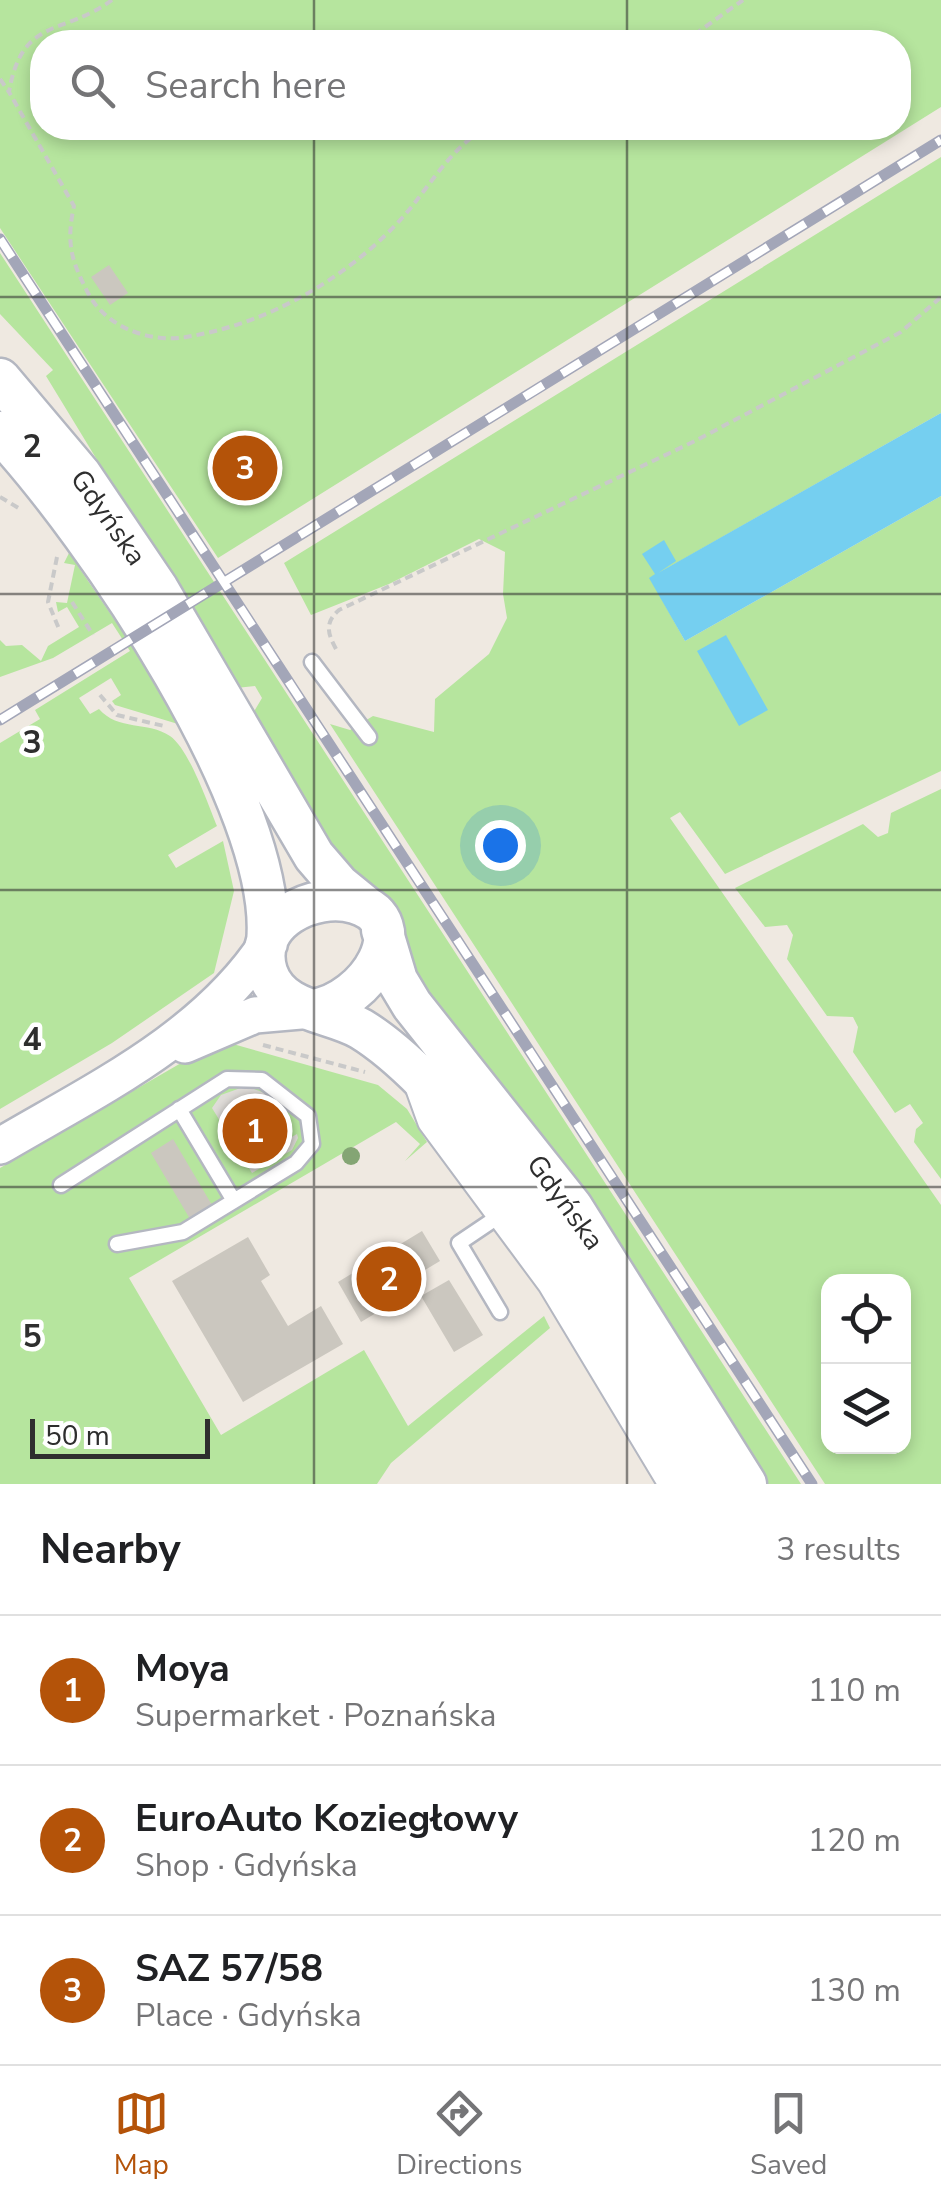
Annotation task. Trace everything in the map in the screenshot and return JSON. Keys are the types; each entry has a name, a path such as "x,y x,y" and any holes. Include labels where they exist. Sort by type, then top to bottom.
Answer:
{"main road":[{"name":"Gdyńska","path":"0,379 81,474 158,589 314,856 338,885 376,919 397,980 412,1005 581,1219 746,1484"},
{"name":"Gdyńska","path":"0,432 64,509 100,562 169,670 232,784 264,874 267,943"},
{"path":"352,902 376,919 381,953 367,982 346,1000 312,1010 288,1000 273,985 266,965 267,943 279,923 308,903 352,902"},
{"name":"Gdyńska","path":"312,1010 365,1031 392,1072 490,1152 562,1249 707,1484"}],"street":[{"path":"138,1065 226,996 267,943"},
{"path":"0,1146 138,1065 255,1015 312,1010"},
{"path":"392,1072 503,1213 552,1283 673,1484"}],"lane":[{"path":"312,662 369,737"},
{"path":"61,1184 227,1080 250,1076 275,1086 308,1116 314,1134 306,1156 183,1232 117,1244"},
{"path":"180,1109 234,1201"},
{"path":"500,1312 459,1243 503,1213"}],"path":[{"path":"43,30 93,14 112,0"},
{"path":"701,30 743,0"},
{"path":"8,92 14,65 30,41"},
{"path":"0,79 30,130"},
{"path":"36,140 74,206 67,238 92,300 137,334 168,340 220,332 286,306 349,265 401,219 452,155 470,140"},
{"path":"336,649 328,634 329,622 339,610 695,441 902,332 941,296"},
{"path":"0,495 27,514"},
{"path":"55,550 48,602 59,629"},
{"path":"72,602 93,635"},
{"path":"100,695 118,716 176,731"},
{"path":"252,1042 392,1072"}],"green space":[{"path":"0,0 941,0 941,107 911,126 911,30 30,30 30,140 888,140 218,558 0,228"},
{"path":"941,157 941,413 650,578 685,641 941,496 941,771 725,874 680,812 670,818 941,1205 941,1484 825,1484 330,724 350,730 373,716 434,732 435,699 489,654 507,618 503,594 505,552 479,539 389,584 311,615 284,563"},
{"path":"0,253 801,1484 762,1484 417,988 393,906 378,889 338,863 252,715 262,698 255,686 236,688 46,376 53,370 0,314"},
{"path":"69,553 172,704 178,724 115,705 112,701 121,695 111,678 79,698 90,714 99,709 115,720 161,731 177,743 217,826 168,855 176,868 223,841 234,891 214,973 112,1043 0,1109 0,743 40,719 35,710 130,651 112,623 53,658 0,677 0,640 6,646 22,645 41,661 48,646 79,627 67,607 58,612 56,602 67,603 75,565 64,563"},
{"path":"941,789 941,1179 914,1142 916,1129 923,1123 910,1104 895,1113 853,1052 858,1027 853,1017 827,1016 787,959 793,935 787,925 765,927 735,888 863,824 878,837 888,833 891,813"},
{"path":"219,1041 223,1049 233,1044 378,1085 407,1109 427,1142 405,1161 420,1144 396,1122 129,1278 221,1435 364,1350 408,1426 544,1316 550,1328 391,1463 377,1484 0,1484 0,1168"}],"shaded area":[{"path":"246,1086 275,1097 266,1103 288,1139 297,1134 292,1150 252,1173 212,1108 221,1095","holes":["254,1095 286,1148 256,1167 224,1114"]}],"water":[{"path":"941,413 941,496 685,641 649,578 655,574 642,554 664,540 676,561 658,573"},
{"path":"726,635 768,710 739,726 697,651"}],"building":[{"path":"109,265 128,293 110,305 91,277"},
{"path":"255,1095 286,1149 255,1167 223,1113"},
{"path":"173,1139 212,1205 190,1219 151,1153"},
{"path":"422,1231 440,1261 390,1291 396,1301 361,1322 338,1282"},
{"path":"248,1237 270,1275 261,1281 288,1326 321,1306 343,1344 243,1402 172,1281"},
{"path":"449,1280 483,1335 454,1352 421,1296"}],"railway":[{"path":"0,720 941,140"},
{"path":"0,239 812,1484"}],"place":[{"name":"SAZ 57/58","path":"245,468"},
{"name":"Moya","path":"255,1131"},
{"name":"EuroAuto Koziegłowy","path":"389,1279"}]}
